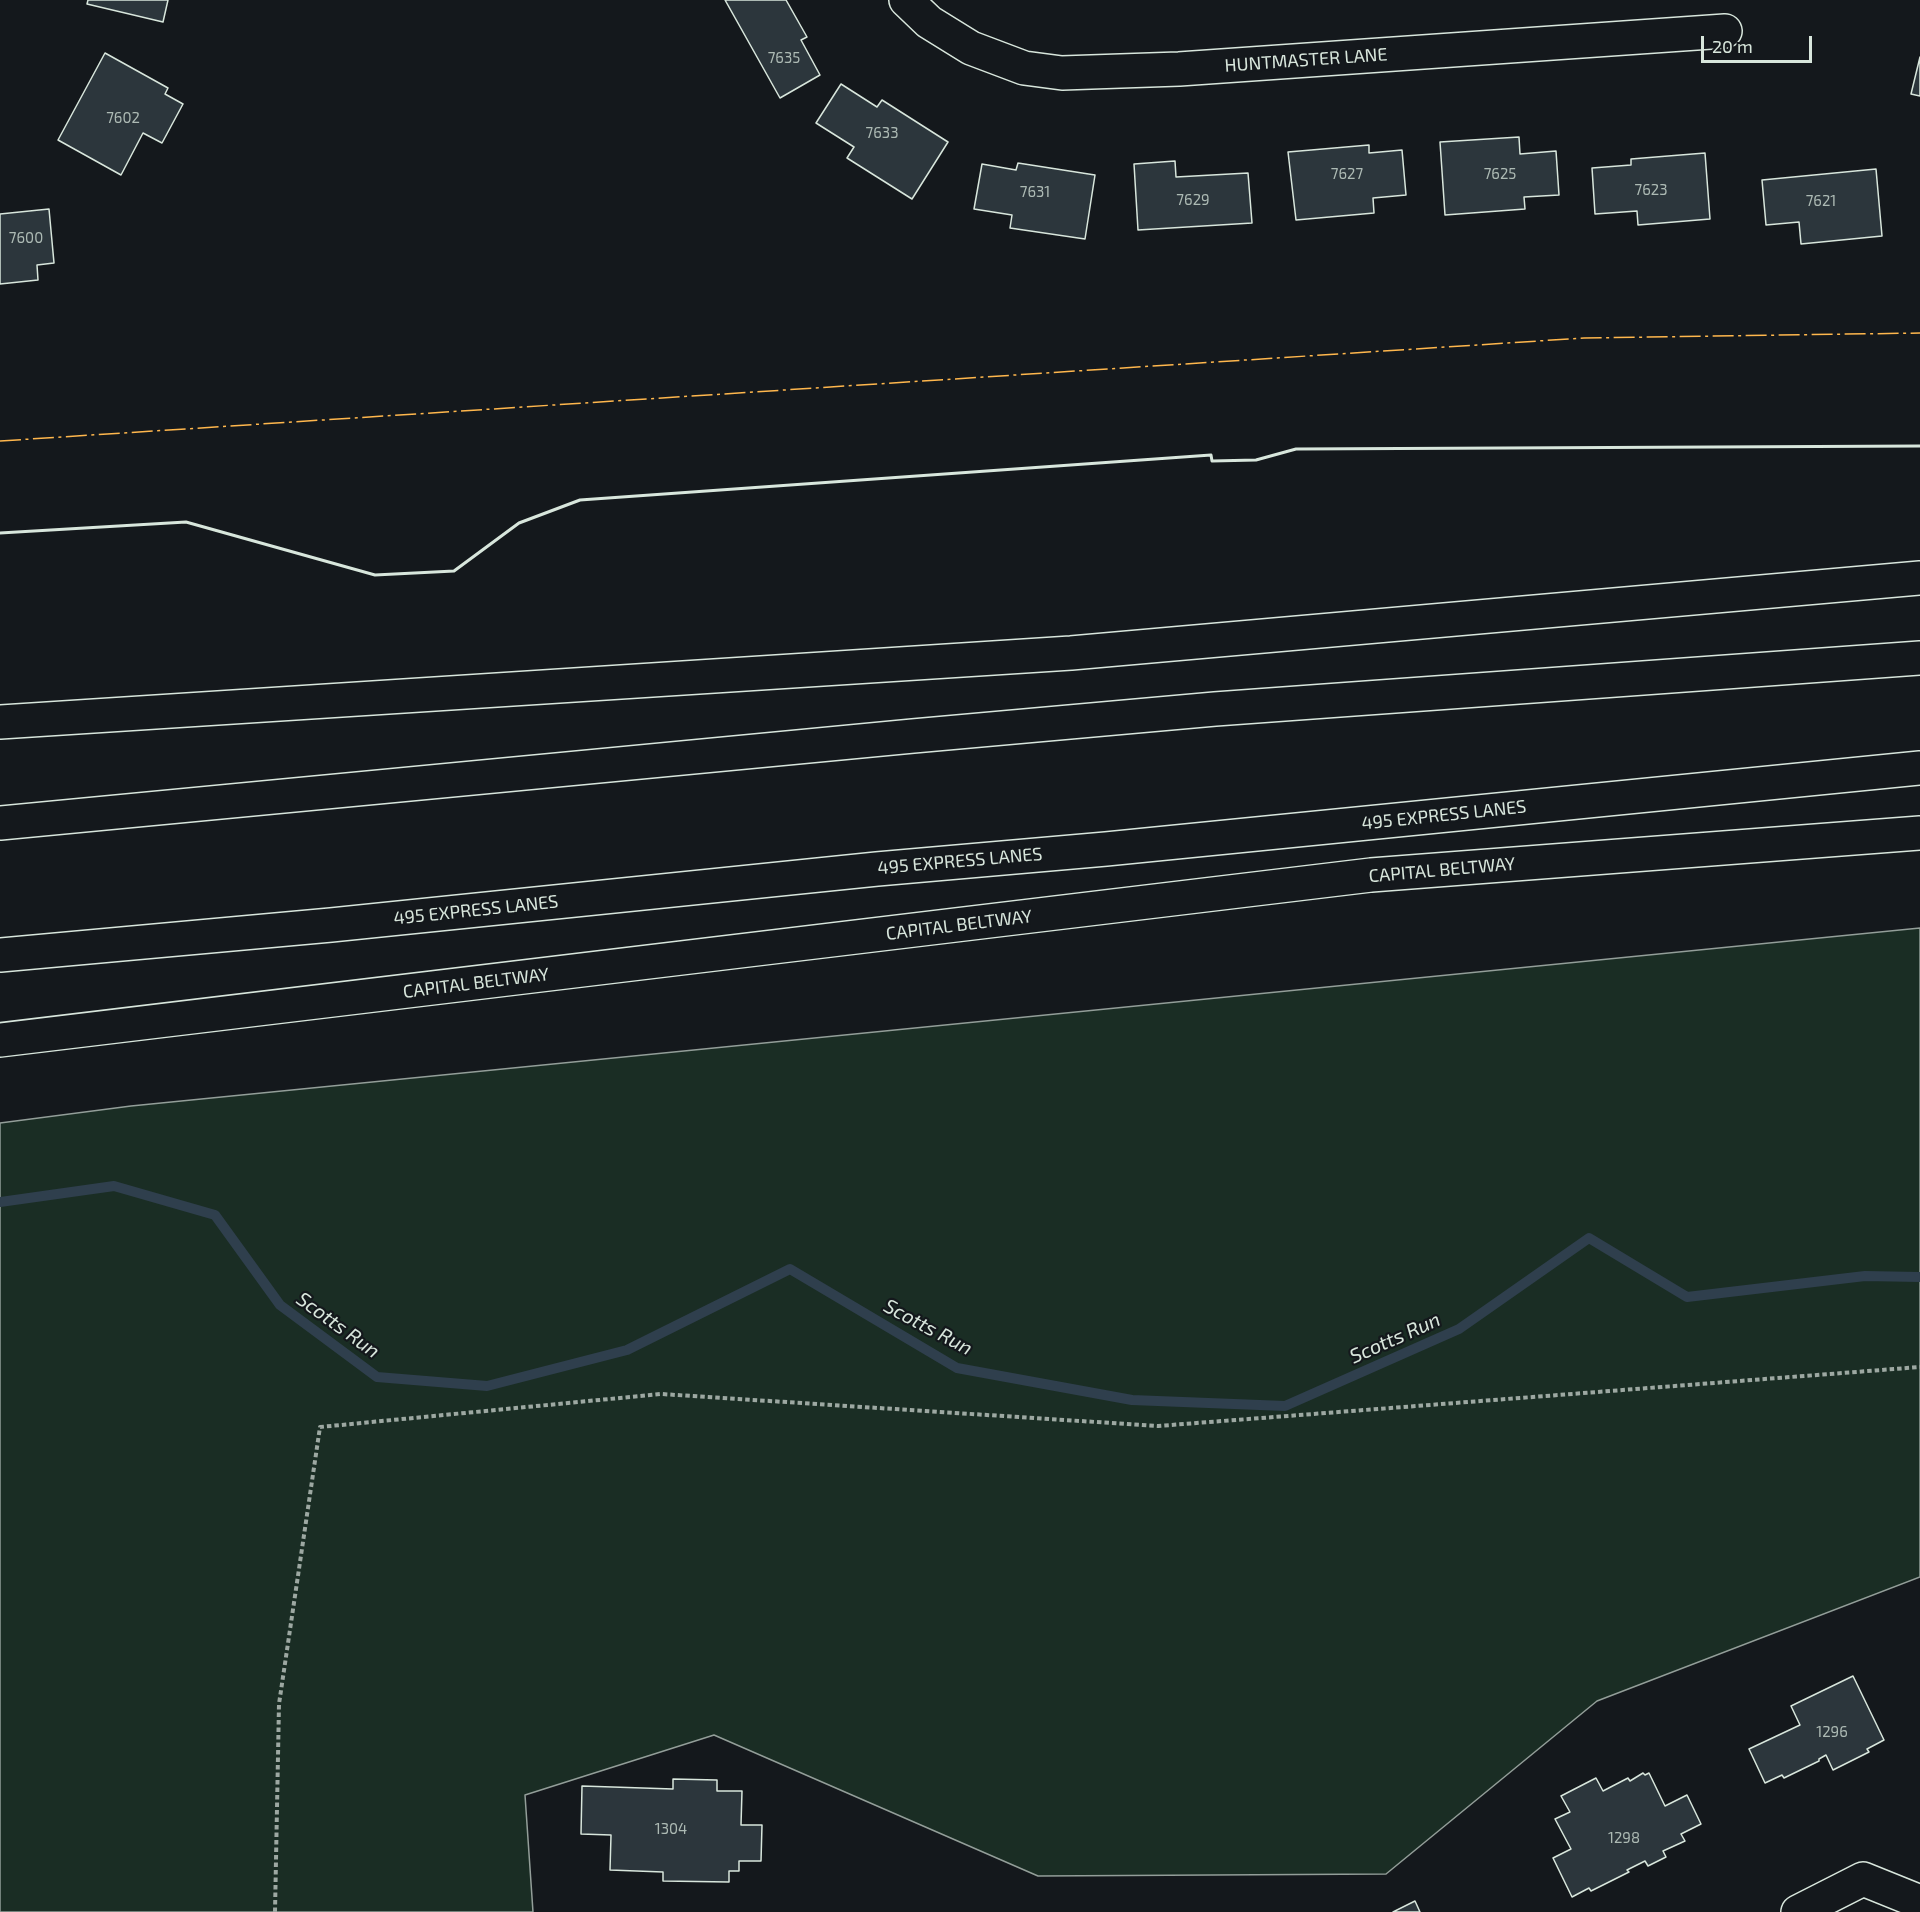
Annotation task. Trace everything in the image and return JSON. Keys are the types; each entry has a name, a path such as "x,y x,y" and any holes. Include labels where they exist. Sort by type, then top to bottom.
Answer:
{"main road":[{"name":"HUNTMASTER LANE","path":"906,0 929,22 971,48 1024,68 1062,74 1191,68 1725,31"},
{"path":"0,723 1071,653 1920,578"},
{"path":"0,824 1215,709 1920,658"},
{"name":"495 EXPRESS LANES","path":"0,955 331,925 878,869 1106,849 1920,768"},
{"name":"CAPITAL BELTWAY","path":"0,1040 1371,875 1920,833"},
{"path":"1798,1912 1863,1879 1920,1902"}],"path":[{"path":"275,1912 279,1704 320,1427 661,1394 1158,1426 1920,1367"}],"green space":[{"path":"1920,928 1920,1577 1597,1701 1386,1874 1038,1876 714,1735 525,1795 533,1912 0,1912 0,1123 131,1106"}],"building":[{"path":"88,0 168,0 163,22 87,4"},
{"path":"725,0 786,0 807,37 801,40 820,75 780,98"},
{"path":"105,53 168,88 165,94 183,104 162,143 143,133 121,175 58,140"},
{"path":"1920,57 1920,96 1911,94"},
{"path":"841,84 877,107 882,100 948,142 912,199 847,158 854,147 816,123"},
{"path":"1519,137 1520,154 1556,151 1559,195 1524,197 1525,209 1445,215 1440,142"},
{"path":"1369,145 1369,153 1402,150 1406,195 1373,198 1374,213 1296,220 1288,152"},
{"path":"1705,153 1710,219 1638,225 1637,211 1595,214 1592,168 1631,165 1631,159"},
{"path":"1175,161 1176,177 1248,173 1252,223 1138,230 1134,164"},
{"path":"1018,163 1095,175 1085,239 1010,228 1012,215 974,209 982,164 1016,170"},
{"path":"1876,169 1882,236 1801,244 1799,222 1766,225 1762,180"},
{"path":"49,209 54,263 37,265 38,280 0,284 0,214"},
{"path":"1853,1676 1884,1740 1867,1749 1869,1752 1833,1770 1826,1755 1819,1761 1784,1778 1782,1775 1765,1783 1749,1749 1800,1725 1791,1706"},
{"path":"1643,1773 1645,1775 1649,1773 1665,1806 1687,1795 1701,1824 1681,1834 1685,1841 1663,1851 1666,1857 1648,1866 1645,1861 1627,1870 1629,1872 1591,1891 1589,1888 1572,1897 1553,1858 1571,1849 1555,1819 1570,1812 1561,1796 1596,1778 1603,1791 1628,1778 1630,1781"},
{"path":"673,1779 717,1780 717,1791 742,1791 741,1825 762,1825 761,1861 739,1861 739,1871 729,1871 729,1882 663,1881 663,1872 610,1870 611,1835 581,1834 582,1786 673,1789"},
{"path":"1415,1901 1420,1912 1393,1912"}],"waterway":[{"name":"Scotts Run","path":"0,1202 114,1186 215,1215 280,1305 377,1377 487,1386 627,1350 790,1269 957,1368 1132,1400 1285,1406 1459,1329 1589,1238 1687,1297 1865,1276 1920,1277"}],"wall":[{"path":"0,533 186,522 375,575 454,571 519,523 580,500 1211,455 1212,461 1256,460 1296,449 1920,446"}],"power":[{"path":"0,441 1584,338 1920,333"}]}
